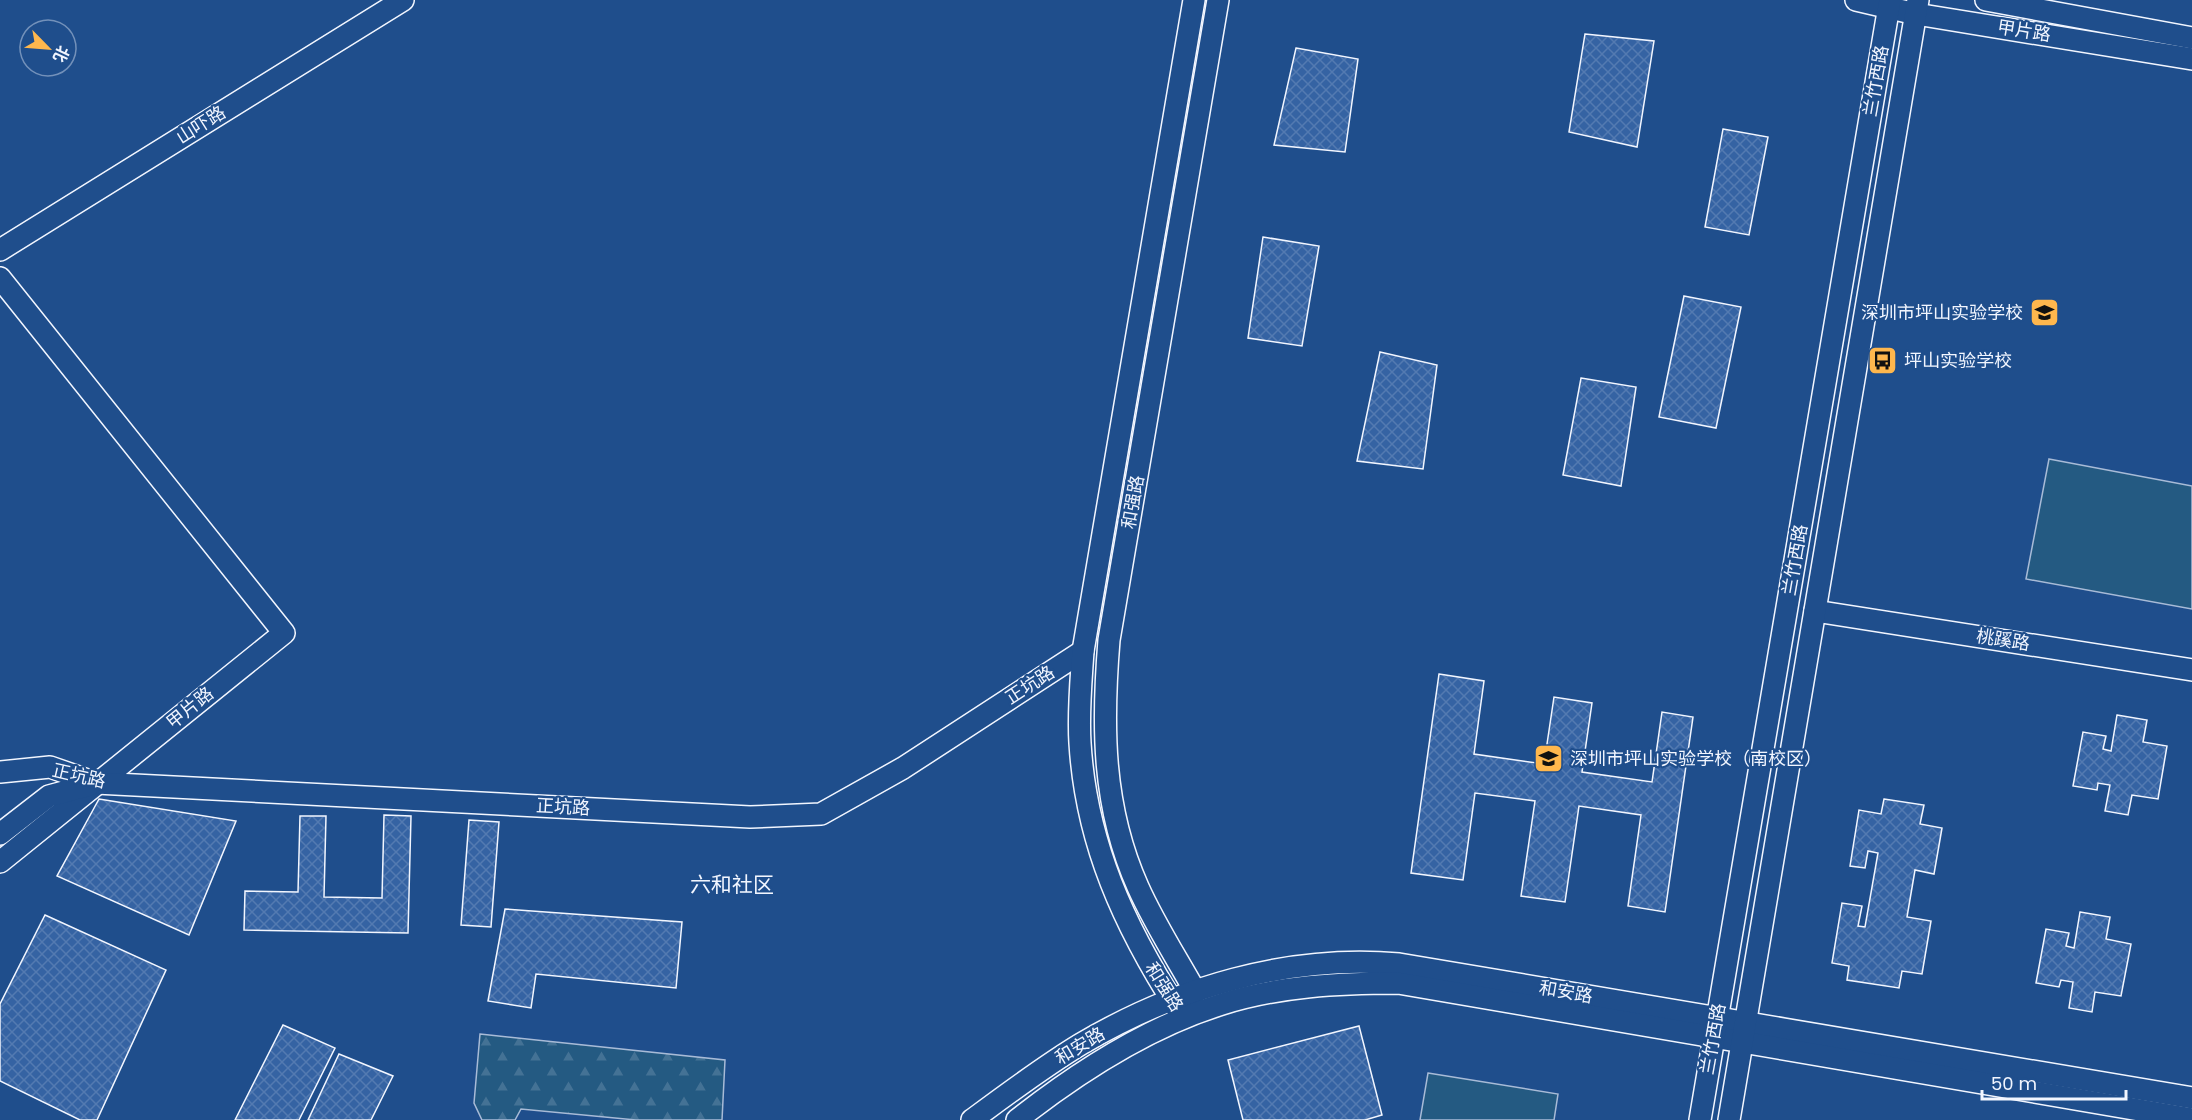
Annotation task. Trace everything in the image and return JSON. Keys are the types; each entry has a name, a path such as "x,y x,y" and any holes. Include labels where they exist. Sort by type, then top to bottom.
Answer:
{"street":[{"name":"山吓路","path":"0,250 403,0"},
{"name":"和强路","path":"1183,1018 1136,942 1114,896 1097,842 1085,790 1079,701 1083,651 1194,0"},
{"name":"和强路","path":"1183,1018 1195,991 1138,886 1124,850 1113,808 1104,702 1109,640 1218,0"},
{"name":"甲片路","path":"1856,0 1917,7 2192,59"},
{"name":"甲片路","path":"1986,0 2192,38"},
{"name":"兰竹西路","path":"1700,1120 1889,3"},
{"name":"兰竹西路","path":"1729,1120 1917,7"},
{"name":"甲片路","path":"0,278 284,633 0,862"},
{"name":"桃蹊路","path":"1815,611 2192,670"},
{"name":"正坑路","path":"0,772 50,767 96,783 750,817 821,814 903,768 1083,651"},
{"name":"甲片路","path":"0,834 49,796 96,783"},
{"name":"和安路","path":"972,1120 1010,1091 1080,1045 1171,999 1267,972 1315,964 1373,962 1399,964 2192,1119"},
{"name":"和安路","path":"1017,1120 1092,1067 1140,1038 1183,1018 1224,1003 1270,992 1344,984 1398,983 1715,1027"},
{"path":"1108,1029 1121,1050"},
{"name":"和安路","path":"1743,1032 2192,1098"}],"green space":[{"path":"2049,459 2192,486 2192,609 2026,579"},
{"path":"480,1034 725,1060 722,1120 636,1120 521,1109 515,1120 482,1120 474,1103"},
{"path":"1428,1073 1558,1094 1554,1120 1420,1120"}],"building":[{"path":"1585,34 1654,41 1637,147 1569,132"},
{"path":"1296,48 1358,59 1345,152 1274,145"},
{"path":"1723,129 1768,137 1749,235 1705,227"},
{"path":"1263,237 1319,246 1302,346 1248,338"},
{"path":"1684,296 1741,307 1716,428 1659,417"},
{"path":"1380,352 1437,365 1423,469 1357,461"},
{"path":"1581,378 1636,387 1621,486 1563,475"},
{"path":"1439,674 1484,681 1474,754 1544,764 1554,697 1592,703 1582,772 1652,782 1662,712 1693,717 1665,912 1628,906 1641,815 1579,806 1565,902 1521,896 1535,801 1475,793 1463,880 1411,873"},
{"path":"2117,715 2147,720 2143,742 2167,746 2158,799 2132,795 2128,815 2105,811 2110,785 2098,783 2097,790 2073,786 2083,732 2106,736 2103,749 2111,751"},
{"path":"99,799 236,821 189,935 57,876"},
{"path":"1884,799 1924,805 1920,824 1942,828 1934,874 1915,870 1907,917 1931,921 1922,974 1902,971 1899,988 1847,980 1849,966 1832,963 1842,903 1862,906 1858,926 1865,927 1878,853 1868,851 1865,868 1850,866 1859,810 1881,814"},
{"path":"384,815 411,816 408,933 244,930 245,891 298,892 300,816 326,816 324,897 382,898"},
{"path":"469,820 499,822 491,927 461,925"},
{"path":"505,909 682,922 676,988 536,974 531,1008 488,1001"},
{"path":"2080,912 2110,917 2106,939 2131,944 2121,996 2095,992 2092,1012 2069,1008 2073,982 2061,980 2059,987 2036,983 2046,929 2069,933 2066,946 2074,948"},
{"path":"45,915 166,970 97,1120 80,1120 0,1081 0,1004"},
{"path":"283,1025 335,1048 299,1120 235,1120"},
{"path":"1359,1026 1382,1115 1365,1120 1243,1120 1228,1060"},
{"path":"339,1054 393,1076 371,1120 308,1120"}],"place":[{"name":"深圳市坪山实验学校","path":"2044,313"},
{"name":"坪山实验学校","path":"1883,361"},
{"name":"深圳市坪山实验学校（南校区）","path":"1549,759"}],"district":[{"name":"六和社区","path":"732,885"}]}
